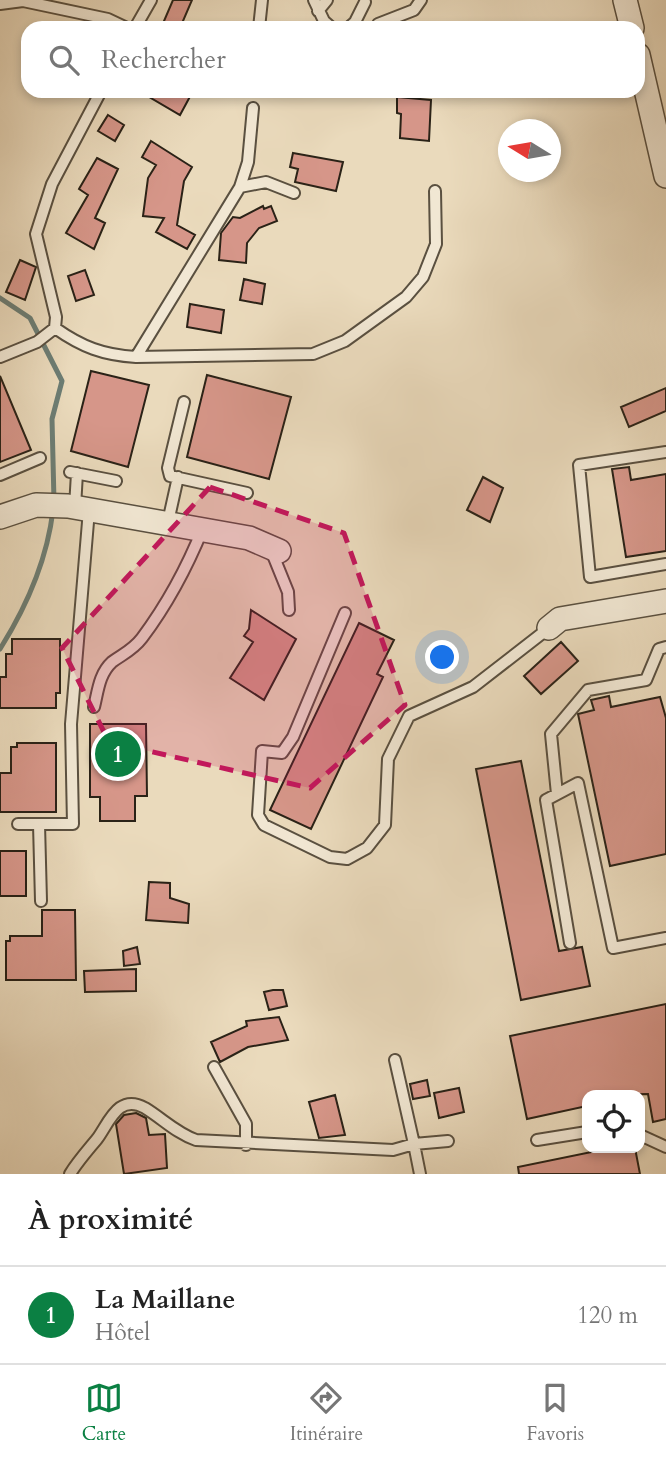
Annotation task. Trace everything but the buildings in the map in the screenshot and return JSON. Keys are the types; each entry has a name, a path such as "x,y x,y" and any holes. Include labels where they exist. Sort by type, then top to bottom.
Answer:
{"street":[{"path":"625,0 630,21"},
{"path":"645,85 666,176"},
{"path":"2,512 44,504 77,507 249,538 275,551"},
{"path":"549,628 560,619 666,601"}],"lane":[{"path":"139,21 151,0"},
{"path":"260,21 262,0"},
{"path":"314,0 326,21"},
{"path":"318,11 327,0"},
{"path":"384,21 414,10 421,0"},
{"path":"0,4 23,1 112,21"},
{"path":"356,21 365,2"},
{"path":"55,328 55,310 36,234 52,184 97,98"},
{"path":"136,357 240,187 248,162 253,108"},
{"path":"240,187 266,182 294,193"},
{"path":"55,328 80,346 107,355 136,357 313,354 345,341 406,297 423,277 436,244 435,191"},
{"path":"0,357 41,339 55,328"},
{"path":"184,402 168,468 170,476 247,493"},
{"path":"666,452 579,465 590,577 666,564"},
{"path":"0,475 40,458"},
{"path":"18,824 73,824 71,724 77,507 74,473 116,481"},
{"path":"168,522 178,477"},
{"path":"94,707 100,677 111,663 131,650 142,638 194,551 203,528"},
{"path":"275,551 288,592 289,610"},
{"path":"345,613 293,737 282,753 262,751 258,816 264,825 330,857 347,859 367,848 385,825 388,759 409,716 473,687 549,628"},
{"path":"557,794 551,734 566,713 588,690 646,680 659,649 666,647"},
{"path":"570,943 546,800 578,783 614,948 666,938"},
{"path":"39,824 41,901"},
{"path":"395,1060 420,1174"},
{"path":"214,1067 246,1124 246,1144"},
{"path":"69,1174 98,1137 111,1112 125,1105 142,1107 177,1133 196,1140 393,1150 414,1144 448,1141"},
{"path":"537,1140 582,1133"},
{"path":"645,1137 666,1147"}],"highlighted area":[{"path":"210,487 344,533 405,705 310,788 109,742 62,648"}],"waterway":[{"path":"0,298 30,318 62,381 52,419 54,501"},
{"path":"0,649 19,616 41,565 53,510"}],"place":[{"name":"La Maillane","path":"118,754"}]}
